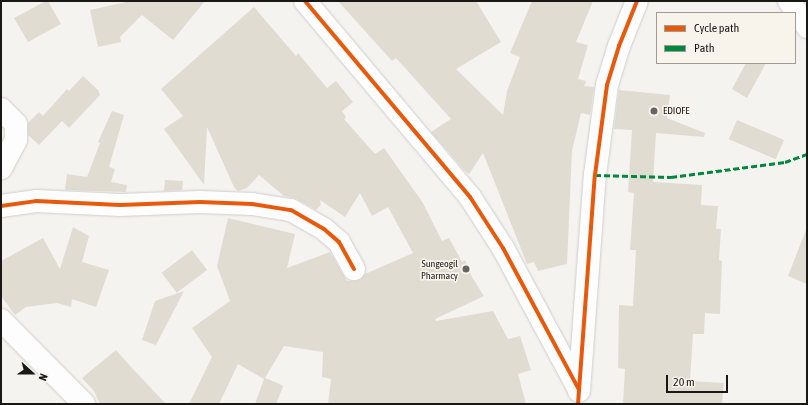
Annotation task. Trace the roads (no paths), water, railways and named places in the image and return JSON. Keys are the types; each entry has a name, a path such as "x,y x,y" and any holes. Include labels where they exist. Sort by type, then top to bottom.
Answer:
{"street":[{"path":"305,1 470,197 503,248 579,397"},
{"path":"579,397 595,175 607,85 619,46 637,1"},
{"path":"789,1 807,27"},
{"path":"1,109 16,124 16,140 1,168"},
{"path":"1,206 36,201 120,205 200,202 252,204 291,210 324,229 339,242 354,269"},
{"path":"1,320 66,384 84,404"}],"place":[{"name":"EDIOFE","path":"654,111"},
{"name":"Sungeogil Pharmacy","path":"466,269"}]}
